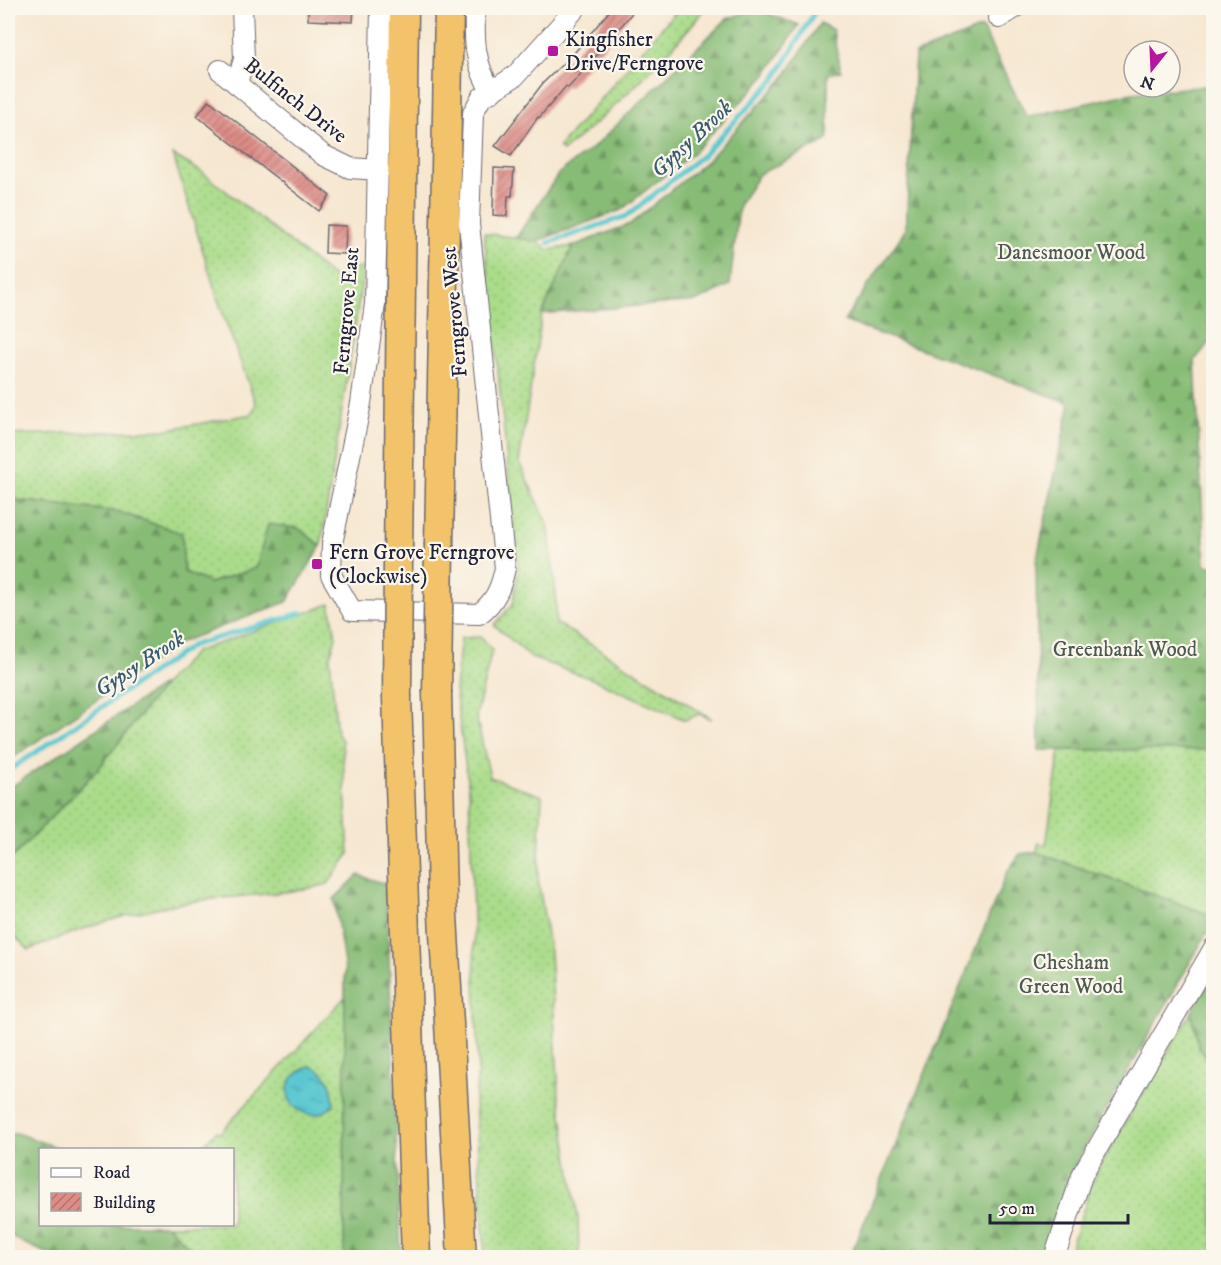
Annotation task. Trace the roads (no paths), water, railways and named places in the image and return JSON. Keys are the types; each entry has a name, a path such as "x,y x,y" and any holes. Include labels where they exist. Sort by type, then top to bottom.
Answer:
{"highway":[{"path":"404,8 397,697 416,1257"},
{"path":"449,8 437,693 442,897 462,1257"}],"street":[{"path":"237,84 244,59 242,8"},
{"name":"Ferngrove East","path":"352,611 331,575 332,544 361,403 375,304 381,8"},
{"path":"475,8 474,51 478,68 492,92"},
{"name":"Ferngrove West","path":"352,611 479,614 492,604 502,583 506,568 469,224 472,113 481,98 515,76 576,8"},
{"name":"Bulfinch Drive","path":"220,70 323,155 350,168 379,170"},
{"path":"1054,1257 1083,1173 1214,948"}],"water":[{"path":"311,1066 329,1081 334,1104 323,1112 312,1114 301,1111 288,1095 289,1085 296,1075"}],"waterway":[{"name":"Gypsy Brook","path":"548,243 627,216 703,155 775,79 817,8"},
{"name":"Gypsy Brook","path":"8,771 193,645 302,613"}],"place":[{"name":"Kingfisher Drive/Ferngrove","path":"553,51"},
{"name":"Fern Grove Ferngrove (Clockwise)","path":"317,564"}],"park label":[{"name":"Danesmoor Wood","path":"1071,252"},
{"name":"Greenbank Wood","path":"1125,649"},
{"name":"Chesham Green Wood","path":"1071,974"}]}
